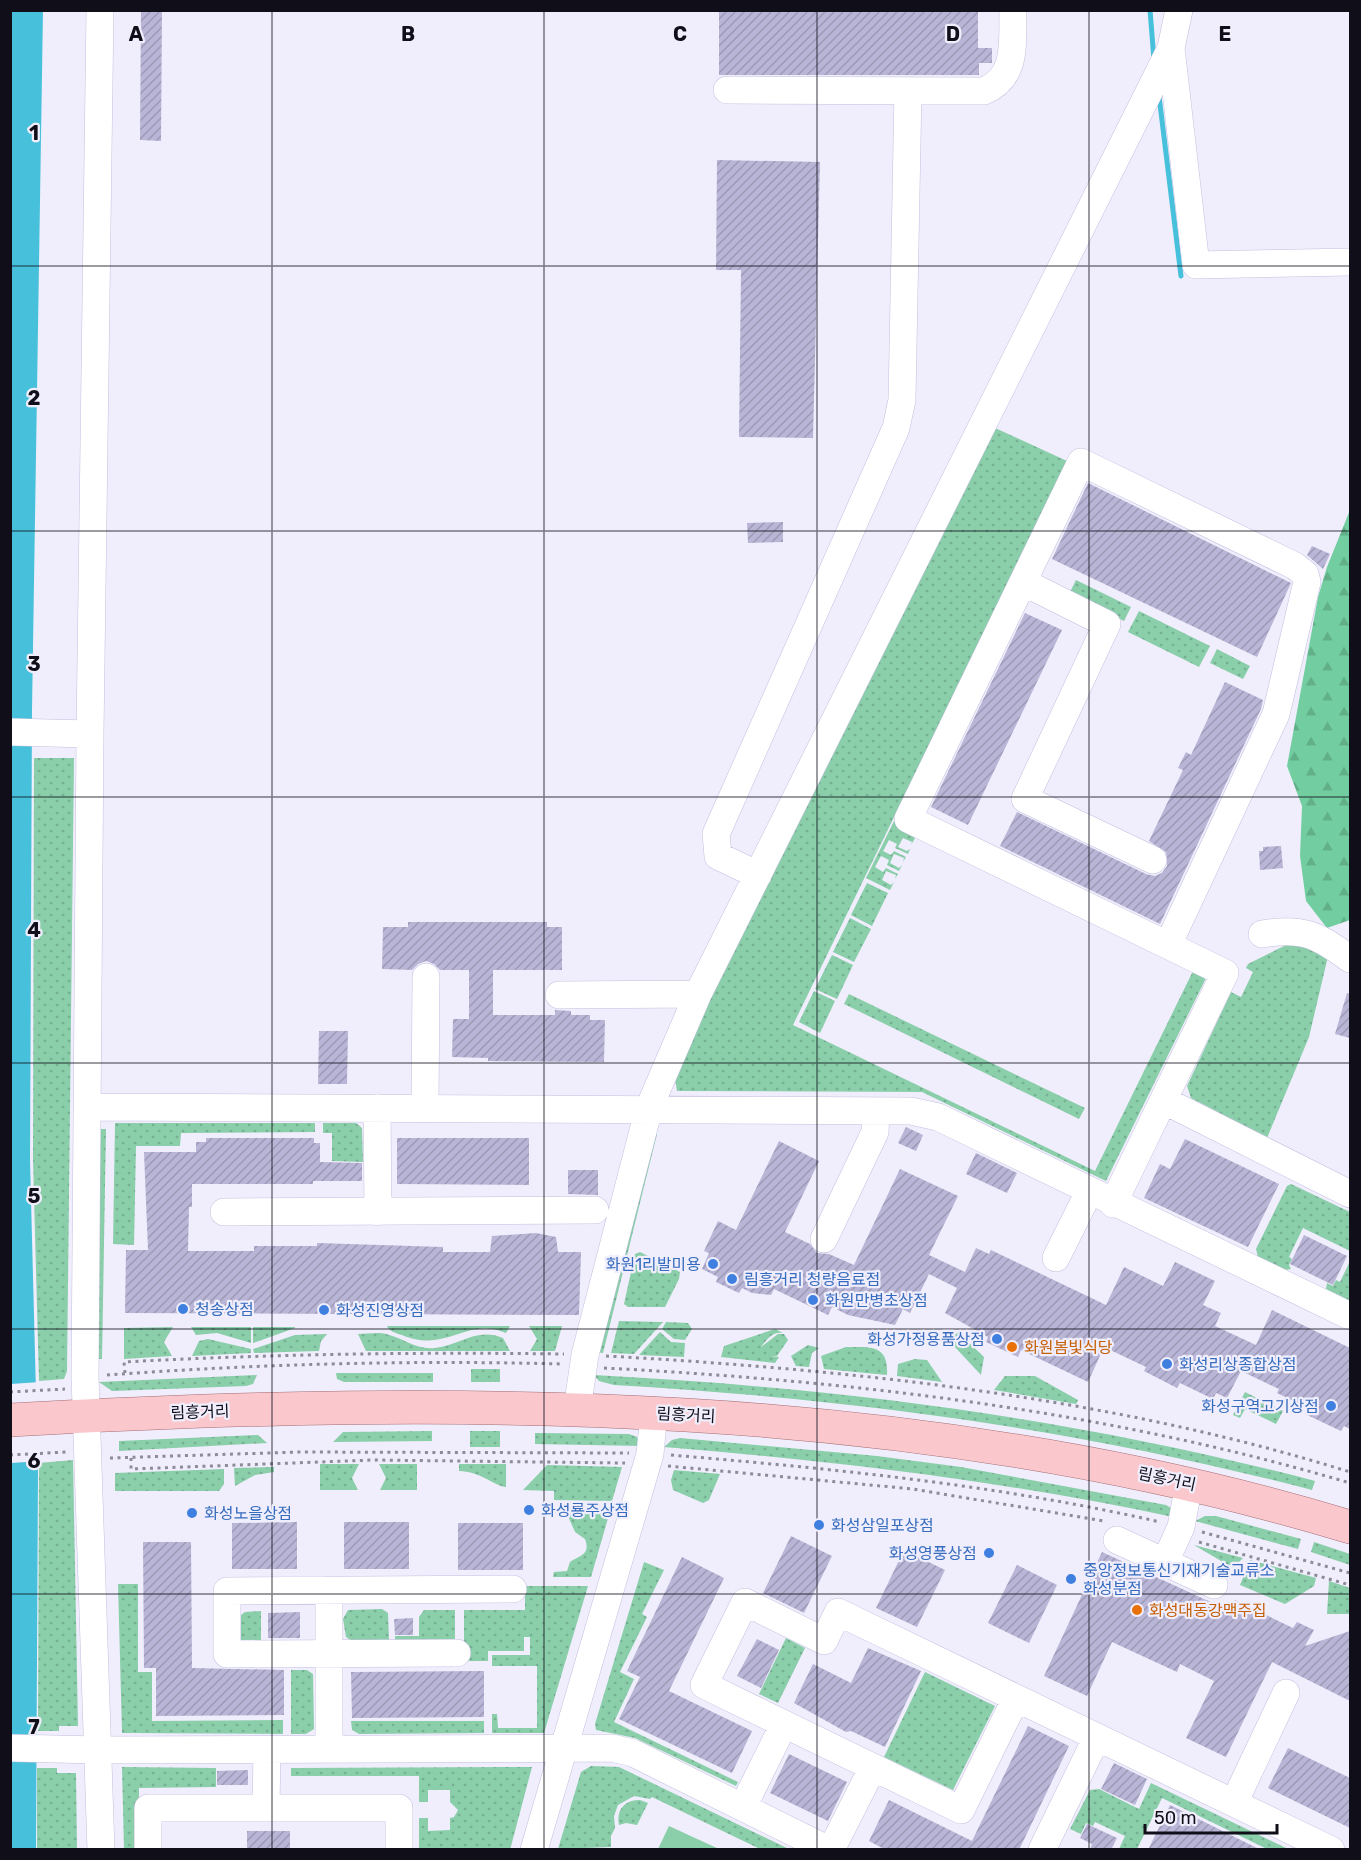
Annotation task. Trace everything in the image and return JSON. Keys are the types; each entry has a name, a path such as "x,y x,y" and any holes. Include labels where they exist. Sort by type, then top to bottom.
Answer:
{"main road":[{"name":"림흥거리","path":"10,1420 74,1407 577,1410 783,1421 970,1443 1111,1467 1250,1497 1350,1527"}],"street":[{"path":"100,10 90,734 85,1376 74,1407 99,1750 101,1850"},
{"path":"727,90 974,92 993,87 1008,71 1012,58 1013,10"},
{"path":"577,1410 585,1355 649,1108 698,994 1168,53 1179,10"},
{"path":"1168,53 1196,265 1350,262"},
{"path":"758,875 718,856 716,834 896,429 902,400 908,92"},
{"path":"1056,1258 1101,1198 1165,1101 1225,973 908,819 1081,462 1295,566 1305,574 1307,582 1276,714 1168,945"},
{"path":"1023,582 1107,624 1025,799 1153,860"},
{"path":"10,732 90,734"},
{"path":"1262,934 1287,930 1311,934 1350,959"},
{"path":"425,1108 426,977"},
{"path":"559,995 698,994"},
{"path":"1165,1101 1350,1194"},
{"path":"88,1107 911,1111 938,1117 1101,1198 1350,1316"},
{"path":"377,1108 378,1212"},
{"path":"824,1239 875,1132 876,1111"},
{"path":"224,1212 595,1210"},
{"path":"534,1850 649,1459 654,1413"},
{"path":"1165,1562 1179,1532 1189,1484"},
{"path":"1114,1531 1165,1562 1214,1585"},
{"path":"457,1653 227,1654 227,1591 513,1589"},
{"path":"329,1590 329,1749"},
{"path":"1016,1698 961,1810 704,1685 744,1602 824,1641 838,1612 1234,1803 1330,1850"},
{"path":"1234,1803 1286,1693"},
{"path":"743,1807 784,1724"},
{"path":"1042,1850 1097,1737"},
{"path":"10,1748 99,1750 612,1748 633,1753 830,1850 873,1767"},
{"path":"266,1808 267,1750"},
{"path":"148,1850 148,1808 399,1808 399,1850"}],"path":[{"path":"125,1373 124,1362 353,1354 585,1355 774,1366 943,1385 1149,1421 1280,1452 1350,1472"},
{"path":"10,1392 74,1407"},
{"path":"10,1455 131,1458 299,1452 649,1459 885,1475 1094,1508 1350,1584"},
{"path":"131,1458 132,1469 373,1460 649,1459 977,1498 1114,1531"},
{"path":"1179,1532 1350,1573"}],"green space":[{"path":"993,427 1067,461 793,1025 1095,1171 1194,969 1209,972 1106,1181 922,1092 677,1091 675,1079 714,986"},
{"path":"1350,510 1350,920 1327,928 1306,901 1300,856 1302,806 1287,766 1318,597 1327,567"},
{"path":"1076,580 1131,607 1124,621 1069,594"},
{"path":"1139,611 1210,646 1199,667 1128,632"},
{"path":"1217,649 1250,666 1243,679 1210,663"},
{"path":"34,758 74,758 67,1371 64,1379 39,1381 33,1159"},
{"path":"895,819 919,831 911,845 912,842 903,838 898,847 907,851 910,849 908,854 895,848 897,844 889,840 883,851 891,855 894,851 906,857 903,862 904,858 894,854 890,863 899,868 902,865 899,871 887,865 889,860 881,856 875,867 883,872 886,868 898,874 895,879 896,875 886,871 882,880 891,885 894,882 890,890 866,878"},
{"path":"867,883 888,893 872,926 851,915"},
{"path":"850,918 871,929 854,962 833,952"},
{"path":"1290,943 1329,952 1309,1037 1267,1138 1191,1098 1187,1086 1231,992 1241,997 1253,972 1246,968 1248,964"},
{"path":"832,955 853,965 837,999 815,989"},
{"path":"814,991 835,1001 820,1033 799,1022"},
{"path":"849,994 1085,1108 1079,1119 844,1004"},
{"path":"115,1123 315,1123 315,1132 181,1133 180,1146 136,1146 134,1245 113,1244"},
{"path":"323,1123 356,1123 362,1128 363,1162 332,1161 332,1133 323,1133"},
{"path":"96,1129 106,1129 102,1359 93,1359"},
{"path":"651,1133 657,1134 603,1353 596,1352"},
{"path":"1291,1184 1350,1212 1350,1251 1303,1228 1289,1257 1292,1259 1289,1265 1291,1269 1285,1270 1258,1257 1256,1249 1287,1186"},
{"path":"640,1252 680,1272 679,1279 665,1307 628,1307 624,1304 635,1254"},
{"path":"1350,1261 1350,1301 1326,1289 1327,1283 1333,1286 1336,1280 1340,1282"},
{"path":"619,1321 663,1322 634,1354 611,1353"},
{"path":"666,1322 688,1323 692,1329 685,1340 674,1339 662,1329"},
{"path":"387,1326 510,1326 506,1333 492,1329 479,1329 444,1338 418,1340 391,1331"},
{"path":"529,1326 562,1326 555,1351 530,1351 537,1339"},
{"path":"173,1327 164,1342 172,1356 124,1359 124,1328"},
{"path":"191,1327 251,1327 251,1343 217,1333 196,1335"},
{"path":"253,1327 295,1327 295,1328 253,1343"},
{"path":"775,1329 783,1333 773,1334 761,1347 778,1334 784,1334 788,1340 777,1356 771,1356 779,1357 775,1363 721,1357 724,1346"},
{"path":"660,1332 671,1342 685,1343 684,1357 639,1355"},
{"path":"958,1332 984,1357 981,1375 953,1345 953,1337"},
{"path":"327,1334 321,1341 319,1351 254,1353 253,1349 295,1335"},
{"path":"358,1334 386,1334 416,1346 428,1348 444,1346 485,1334 494,1335 503,1338 510,1351 366,1351"},
{"path":"208,1339 251,1349 251,1353 192,1356 199,1341"},
{"path":"808,1345 819,1348 812,1353 809,1367 796,1366 791,1356"},
{"path":"846,1347 876,1349 885,1358 887,1375 824,1369 821,1356"},
{"path":"915,1359 927,1360 942,1382 897,1376 898,1364"},
{"path":"471,1369 500,1369 500,1382 471,1382"},
{"path":"336,1373 433,1373 433,1382 344,1382 337,1379"},
{"path":"257,1375 253,1384 246,1386 112,1391 99,1382"},
{"path":"594,1375 778,1388 958,1409 1136,1440 1315,1481 1312,1490 1138,1450 966,1420 792,1399 614,1385 599,1381"},
{"path":"1005,1376 1035,1376 1078,1400 1076,1404 994,1390"},
{"path":"1245,1392 1283,1411 1276,1424 1245,1409 1240,1418 1233,1415"},
{"path":"432,1431 432,1441 333,1442 343,1432"},
{"path":"470,1431 500,1431 500,1447 470,1447"},
{"path":"535,1433 629,1434 637,1437 641,1446 535,1444"},
{"path":"258,1435 267,1443 119,1451 119,1441"},
{"path":"680,1438 877,1456 961,1467 1166,1505 1171,1508 1173,1517 1046,1493 920,1474 664,1447 672,1440"},
{"path":"73,1460 78,1726 59,1726 59,1731 38,1731 39,1463"},
{"path":"320,1464 359,1464 352,1478 358,1490 320,1490"},
{"path":"379,1464 417,1464 417,1490 380,1490 386,1478"},
{"path":"459,1464 506,1464 506,1487 480,1476 459,1471"},
{"path":"547,1465 622,1467 612,1501 554,1500 554,1491 523,1490"},
{"path":"274,1467 274,1472 255,1475 235,1486 234,1468"},
{"path":"224,1469 224,1484 219,1491 115,1491 115,1473"},
{"path":"674,1470 720,1474 709,1500 703,1503 673,1490 671,1480"},
{"path":"554,1508 611,1508 591,1577 553,1577 554,1572 567,1571 570,1562 584,1554 587,1548 585,1539 575,1532 568,1516 554,1512"},
{"path":"1205,1516 1216,1516 1301,1539 1298,1549 1195,1521"},
{"path":"1314,1542 1350,1554 1350,1565 1311,1552"},
{"path":"1194,1545 1243,1558 1233,1568"},
{"path":"1250,1560 1316,1578 1314,1586 1285,1604 1240,1585"},
{"path":"644,1562 664,1570 642,1614 647,1617 620,1672 634,1679 614,1722 738,1782 736,1786 635,1738 596,1730 595,1724"},
{"path":"1329,1581 1350,1588 1350,1614 1327,1614"},
{"path":"118,1584 138,1584 138,1672 152,1672 152,1721 283,1720 283,1734 122,1733"},
{"path":"525,1586 588,1586 544,1733 492,1733 492,1714 497,1714 498,1728 537,1728 537,1666 492,1666 492,1655 530,1655 530,1637 524,1637 524,1651 488,1651 488,1661 464,1661 464,1610 525,1610"},
{"path":"382,1609 388,1613 389,1640 352,1641 346,1637 343,1619 348,1610"},
{"path":"424,1610 455,1610 455,1641 395,1641 395,1636 419,1636 419,1617"},
{"path":"261,1611 261,1647 242,1644 239,1637 241,1615 245,1612"},
{"path":"786,1638 805,1648 778,1703 759,1694"},
{"path":"291,1670 307,1670 313,1674 314,1729 306,1734 291,1734"},
{"path":"925,1672 995,1706 953,1790 884,1757"},
{"path":"351,1721 484,1721 484,1733 359,1734 352,1730"},
{"path":"591,1766 619,1767 789,1849 760,1849 652,1797 650,1799 634,1796 618,1805 614,1816 615,1828 611,1836 611,1847 558,1849 581,1772"},
{"path":"122,1767 216,1768 216,1787 139,1788 139,1849 124,1849"},
{"path":"532,1767 510,1850 419,1849 419,1818 428,1818 428,1831 450,1830 450,1818 454,1817 458,1810 450,1802 450,1790 428,1790 428,1802 419,1802 419,1776 291,1776 291,1768"},
{"path":"37,1768 57,1768 57,1773 76,1773 77,1849 37,1849"},
{"path":"1151,1783 1288,1849 1267,1849 1162,1798 1137,1849 1119,1849 1125,1836 1095,1822 1093,1826 1086,1823 1081,1834 1070,1829 1090,1790 1099,1789 1139,1809"},
{"path":"634,1800 648,1803 637,1825 626,1823 619,1825 618,1820 622,1807"},
{"path":"669,1826 719,1849 658,1849"}],"water":[{"path":"43,10 32,710 30,1160 38,1470 36,1849 11,1850 10,11"}],"pier":[{"path":"40,1382 41,1461 11,1463 11,1384"}],"building":[{"path":"141,10 162,10 161,141 140,140"},
{"path":"719,10 978,10 978,48 992,48 992,63 979,63 979,75 719,75"},
{"path":"717,160 820,162 813,438 739,437 741,270 716,270"},
{"path":"1088,483 1291,583 1257,657 1052,559"},
{"path":"783,522 783,542 748,543 747,523"},
{"path":"1312,546 1330,554 1323,569 1307,555"},
{"path":"1025,613 1062,630 968,825 931,807"},
{"path":"1225,682 1263,700 1261,709 1160,924 1000,846 1017,812 1146,874 1155,876 1162,873 1167,866 1166,852 1149,841 1183,770 1178,768 1186,752 1191,755"},
{"path":"1281,846 1283,868 1260,870 1259,851 1263,851 1263,847"},
{"path":"408,922 547,922 547,927 562,927 562,970 493,970 493,1015 555,1015 555,1010 571,1011 571,1015 590,1015 590,1020 605,1020 604,1062 488,1061 488,1058 452,1057 453,1019 469,1019 469,970 440,970 434,964 426,961 418,964 412,970 382,969 383,927 408,927"},
{"path":"1347,993 1350,994 1350,1038 1335,1034"},
{"path":"319,1031 348,1031 347,1084 318,1084"},
{"path":"906,1127 923,1135 916,1151 898,1143"},
{"path":"206,1138 314,1138 314,1143 320,1143 320,1162 362,1163 362,1181 313,1181 313,1184 192,1184 188,1251 254,1251 254,1246 317,1246 317,1243 443,1247 443,1252 490,1252 492,1236 536,1233 556,1237 558,1252 581,1252 579,1315 125,1313 126,1250 148,1250 144,1152 196,1152 196,1142 206,1142"},
{"path":"397,1138 529,1138 529,1185 397,1184"},
{"path":"1185,1139 1279,1184 1248,1247 1144,1198 1160,1164 1170,1169"},
{"path":"779,1141 819,1161 785,1232 810,1244 817,1253 829,1254 854,1265 900,1169 958,1196 929,1255 965,1272 976,1248 989,1254 991,1250 1106,1305 1124,1267 1163,1286 1175,1262 1215,1281 1203,1305 1221,1313 1215,1326 1256,1345 1272,1310 1350,1348 1350,1429 1344,1426 1341,1431 1305,1414 1308,1408 1277,1393 1279,1389 1241,1371 1227,1398 1216,1393 1213,1399 1180,1383 1177,1388 1144,1371 1146,1367 1104,1347 1088,1382 1021,1350 1018,1357 986,1342 988,1337 945,1313 957,1288 929,1274 910,1313 903,1309 895,1325 848,1315 832,1307 828,1315 774,1289 771,1295 752,1293 742,1288 739,1293 716,1282 718,1277 702,1269 709,1253 704,1251 718,1221 736,1230"},
{"path":"976,1153 1017,1173 1007,1193 966,1174"},
{"path":"568,1170 598,1170 598,1195 568,1194"},
{"path":"1304,1235 1347,1256 1333,1285 1290,1264"},
{"path":"297,1522 297,1569 232,1569 232,1523"},
{"path":"344,1522 409,1522 409,1569 344,1569"},
{"path":"458,1523 523,1523 523,1570 458,1570"},
{"path":"791,1536 832,1556 804,1613 763,1593"},
{"path":"143,1542 191,1542 192,1668 284,1670 284,1715 156,1716 156,1668 144,1668"},
{"path":"904,1550 945,1570 917,1627 876,1608"},
{"path":"1102,1552 1230,1611 1235,1600 1293,1628 1297,1622 1314,1630 1305,1646 1350,1631 1350,1701 1272,1662 1226,1757 1186,1738 1214,1681 1180,1664 1177,1672 1112,1642 1087,1696 1044,1676"},
{"path":"682,1557 724,1578 669,1691 752,1731 732,1773 619,1719 640,1677 627,1671"},
{"path":"1017,1565 1057,1585 1029,1643 988,1623"},
{"path":"300,1612 300,1638 268,1638 268,1613"},
{"path":"413,1618 413,1635 395,1635 394,1619"},
{"path":"757,1639 779,1650 761,1688 737,1676"},
{"path":"868,1648 921,1671 885,1747 851,1731 846,1732 794,1703 813,1664 851,1683"},
{"path":"484,1671 484,1717 352,1718 351,1672"},
{"path":"1028,1726 1069,1746 1019,1850 886,1850 869,1841 889,1800 972,1841"},
{"path":"1288,1748 1350,1778 1350,1828 1268,1788"},
{"path":"789,1754 847,1782 828,1821 770,1793"},
{"path":"1114,1763 1147,1779 1135,1805 1101,1789"},
{"path":"248,1770 248,1785 217,1785 217,1771"},
{"path":"1170,1805 1261,1850 1148,1850"},
{"path":"1087,1824 1117,1838 1111,1850 1090,1850 1092,1844 1080,1838"},
{"path":"247,1831 290,1831 290,1850 247,1850"}],"waterway":[{"path":"1150,10 1154,60"},
{"path":"1159,96 1181,276"}],"place":[{"name":"화원1리발미용","path":"713,1264"},
{"name":"림흥거리 청량음료점","path":"732,1279"},
{"name":"화원만병초상점","path":"813,1300"},
{"name":"청송상점","path":"183,1309"},
{"name":"화성진영상점","path":"324,1310"},
{"name":"화성가정용품상점","path":"997,1339"},
{"name":"화원봄빛식당","path":"1012,1347"},
{"name":"화성리상종합상점","path":"1167,1364"},
{"name":"화성구역고기상점","path":"1331,1406"},
{"name":"화성룡주상점","path":"529,1510"},
{"name":"화성노을상점","path":"192,1513"},
{"name":"화성삼일포상점","path":"819,1525"},
{"name":"화성영풍상점","path":"989,1553"},
{"name":"중앙정보통신기재기술교류소 화성분점","path":"1071,1579"},
{"name":"화성대동강맥주집","path":"1137,1610"}]}
